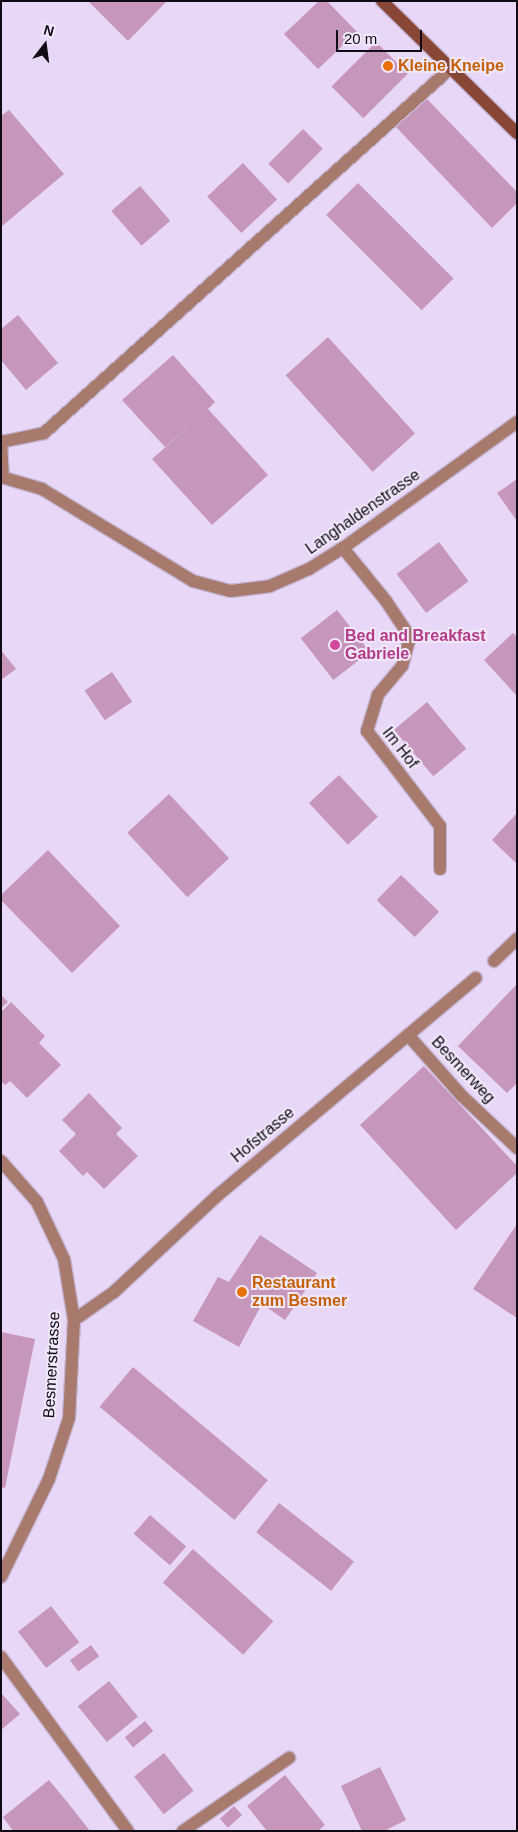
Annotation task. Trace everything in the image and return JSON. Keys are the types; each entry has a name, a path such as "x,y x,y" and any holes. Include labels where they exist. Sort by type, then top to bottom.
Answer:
{"street":[{"path":"382,1 517,133"},
{"path":"2,477 1,442 44,432 450,68"},
{"name":"Langhaldenstrasse","path":"2,477 42,489 193,581 231,591 270,586 309,569 344,548 517,422"},
{"name":"Im Hof","path":"344,548 386,601 410,637 402,666 378,695 367,731 440,826 440,869"},
{"path":"494,961 517,939"},
{"name":"Hofstrasse","path":"74,1320 114,1292 218,1195 476,978"},
{"name":"Besmerweg","path":"408,1035 462,1096 517,1148"},
{"name":"Besmerstrasse","path":"1,1161 37,1202 64,1259 74,1320 68,1418 49,1478 1,1577"},
{"path":"1,1657 128,1831"},
{"path":"183,1831 289,1758"}],"building":[{"path":"88,1 167,1 128,41"},
{"path":"319,1 327,1 357,32 318,69 284,34"},
{"path":"376,42 408,74 363,118 331,87"},
{"path":"426,98 517,192 517,203 492,228 396,127"},
{"path":"9,110 64,174 1,227 1,116"},
{"path":"303,129 323,149 288,183 268,164"},
{"path":"243,163 277,200 241,233 207,196"},
{"path":"358,183 453,278 422,310 326,215"},
{"path":"140,186 170,221 141,246 111,211"},
{"path":"18,315 58,363 26,390 1,360 1,329"},
{"path":"328,337 415,434 373,472 286,375"},
{"path":"173,355 215,402 208,409 268,475 212,525 152,459 193,423 165,447 122,400"},
{"path":"517,479 517,521 497,493"},
{"path":"439,542 468,581 426,613 397,574"},
{"name":"Bed and Breakfast Gabriele","path":"337,610 370,652 333,680 301,638"},
{"path":"513,633 517,637 517,696 484,660"},
{"path":"1,650 16,669 1,680"},
{"path":"112,672 132,702 105,720 85,690"},
{"path":"427,702 466,749 433,776 394,730"},
{"path":"339,775 378,817 348,845 309,803"},
{"path":"169,794 229,858 187,897 127,833"},
{"path":"517,813 517,864 492,840"},
{"path":"48,850 120,926 72,973 1,900 1,895"},
{"path":"401,875 439,912 415,937 377,900"},
{"path":"517,984 517,1083 507,1093 458,1046"},
{"path":"1,995 8,1002 1,1008"},
{"path":"11,1002 45,1036 39,1043 61,1065 27,1098 10,1081 5,1085 1,1081 1,1012"},
{"path":"424,1066 517,1166 517,1173 456,1230 360,1125"},
{"path":"89,1093 122,1128 116,1134 138,1156 104,1189 87,1172 83,1176 59,1151 76,1134 62,1120"},
{"path":"517,1224 517,1318 473,1289"},
{"path":"260,1235 317,1273 285,1320 262,1304 239,1347 193,1321 218,1277 229,1282"},
{"path":"1,1332 35,1339 5,1488 1,1487"},
{"path":"133,1367 268,1480 234,1520 100,1407"},
{"path":"279,1503 354,1561 331,1591 256,1532"},
{"path":"150,1515 186,1546 170,1565 134,1534"},
{"path":"193,1549 273,1621 243,1655 163,1582"},
{"path":"51,1606 79,1642 46,1668 18,1632"},
{"path":"91,1645 99,1656 78,1672 70,1660"},
{"path":"109,1681 138,1717 107,1742 78,1706"},
{"path":"1,1693 20,1714 1,1730"},
{"path":"145,1721 153,1731 133,1747 125,1737"},
{"path":"164,1753 194,1791 164,1814 134,1776"},
{"path":"380,1767 406,1820 384,1831 362,1831 341,1786"},
{"path":"285,1775 325,1825 318,1831 267,1831 247,1806"},
{"path":"49,1780 90,1831 13,1831 3,1817"},
{"path":"234,1806 242,1815 228,1828 220,1819"}],"place":[{"name":"Kleine Kneipe","path":"388,66"},
{"name":"Bed and Breakfast Gabriele","path":"335,645"},
{"name":"Restaurant zum Besmer","path":"242,1292"}]}
